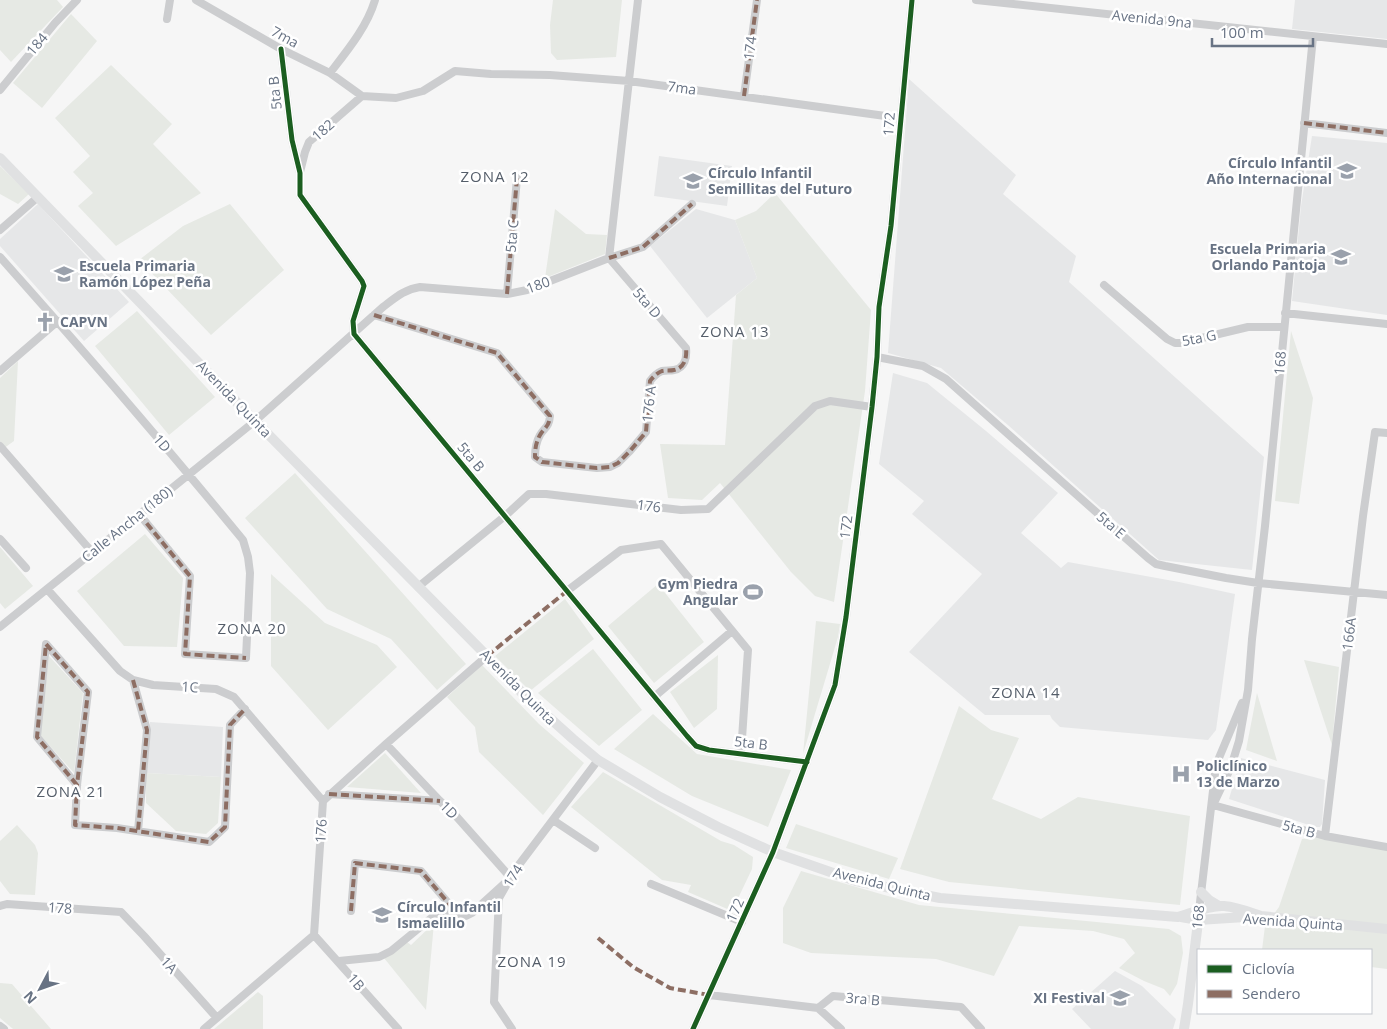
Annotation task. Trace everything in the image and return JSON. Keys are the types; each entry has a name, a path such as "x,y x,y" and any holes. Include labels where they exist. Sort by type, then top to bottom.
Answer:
{"main road":[{"name":"Avenida Quinta","path":"0,158 524,695 598,760 660,797 718,827 773,852 856,881 940,898 1178,917 1199,915 1262,916 1387,929"},
{"path":"1201,892 1219,906"},
{"path":"1199,915 1219,906 1225,906 1262,916"},
{"name":"168","path":"1184,1029 1199,915"}],"street":[{"name":"184","path":"0,90 55,23 77,0"},
{"path":"167,19 170,0"},
{"name":"7ma","path":"196,0 330,73 362,96 396,98 423,91 455,71 629,80 900,118"},
{"path":"330,73 372,13 375,0"},
{"path":"609,258 638,0"},
{"name":"174","path":"744,96 756,0"},
{"name":"172","path":"693,1029 773,852 835,686 846,617 872,407 879,307 891,226 912,0"},
{"name":"Avenida 9na","path":"976,0 1387,44"},
{"name":"168","path":"1213,805 1231,767 1239,742 1248,690 1313,37"},
{"name":"5ta B","path":"281,48 292,140 300,173 300,194 364,286 353,321 354,334 696,746 709,750 807,762"},
{"name":"182","path":"300,173 309,142 362,96"},
{"path":"1304,122 1387,133"},
{"name":"5ta C","path":"507,294 517,178"},
{"path":"0,230 38,197"},
{"name":"180","path":"255,421 374,315 410,288 420,287 507,294 527,290 609,258 643,247 692,204"},
{"name":"1D","path":"0,257 58,321 243,540 250,573 246,658 185,654 190,576 139,514"},
{"name":"5ta D","path":"609,258 686,348"},
{"name":"5ta G","path":"1104,285 1167,339 1175,343 1248,327 1284,327"},
{"path":"1285,313 1387,324"},
{"name":"176 A","path":"374,315 497,353 550,416 549,424 535,447 535,457 542,462 597,468 610,467 618,463 646,432 650,381 660,372 681,368 687,355 686,348"},
{"path":"0,371 58,321"},
{"name":"5ta E","path":"877,357 922,366 946,379 1156,564 1217,577 1258,583 1387,595"},
{"name":"176","path":"418,587 529,494 546,494 681,510 708,509 815,406 830,401 872,407"},
{"name":"Calle Ancha (180)","path":"0,627 255,421"},
{"name":"166A","path":"1325,836 1363,516 1375,432 1387,433"},
{"path":"0,446 92,552"},
{"path":"0,539 26,568"},
{"name":"5ta B","path":"567,591 621,550 661,544 748,650 741,753"},
{"name":"1C","path":"47,589 120,671 134,680 153,685 216,688 234,696 326,797"},
{"path":"654,697 732,631"},
{"path":"77,785 37,737 46,644 88,692 77,785 75,825 138,831 209,842 225,828 230,725 245,709"},
{"path":"326,797 487,656"},
{"path":"134,680 147,730 138,831"},
{"name":"168","path":"1199,915 1213,805 1216,765 1248,690"},
{"name":"1D","path":"386,744 456,816 511,878"},
{"name":"174","path":"512,1029 494,1002 499,898 516,870 598,760"},
{"path":"326,797 440,801"},
{"name":"176","path":"314,935 326,797"},
{"name":"5ta B","path":"1213,805 1325,836 1387,847"},
{"path":"553,820 594,848"},
{"path":"351,911 356,863 421,871 456,912"},
{"path":"339,961 379,957 391,951 435,915 444,910 466,916 472,913 511,878"},
{"path":"651,884 742,922"},
{"name":"178","path":"0,906 7,904 121,912"},
{"name":"1A","path":"121,912 217,1018"},
{"path":"204,1029 314,935"},
{"name":"1B","path":"314,935 398,1029"},
{"path":"709,995 818,1008 841,1029"},
{"name":"3ra B","path":"818,1008 833,996 961,1007 981,1029"},
{"path":"0,1026 4,1029"}],"shaded area":[{"path":"0,0 57,0 63,7 11,62 0,50"},
{"path":"553,0 622,0 616,57 557,60 551,53 550,25"},
{"path":"1295,0 1387,0 1387,39 1292,29"},
{"path":"71,14 97,41 42,108 13,83"},
{"path":"111,65 172,124 153,144 201,193 116,246 78,206 93,193 73,172 90,156 55,118"},
{"path":"909,79 1016,175 1003,194 1076,256 1069,282 1264,457 1252,570 1159,560 941,368 888,353"},
{"name":"Escuela Primaria Orlando Pantoja","path":"1312,136 1387,143 1387,315 1292,301 1301,206"},
{"name":"Círculo Infantil Semillitas del Futuro","path":"659,156 732,166 727,206 654,196"},
{"path":"0,166 29,194 18,204 0,194"},
{"path":"775,193 871,310 865,391 834,602 815,596 791,572 720,483 702,500 668,498 660,444 725,445 736,295 757,278 735,220 756,211"},
{"name":"Escuela Primaria Ramón López Peña","path":"38,204 129,302 84,341 0,246 0,239"},
{"path":"230,204 284,270 211,335 139,260 183,226"},
{"path":"555,209 586,234 607,235 605,254 545,278"},
{"path":"696,209 735,220 757,278 707,318 650,246"},
{"path":"137,311 215,397 169,435 95,346"},
{"path":"1291,331 1313,398 1299,504 1275,501"},
{"path":"18,361 14,441 0,451 0,378"},
{"path":"893,373 927,383 1058,493 1021,533 1061,568 1068,562 1235,594 1216,730 1208,740 1060,727 1050,715 985,715 909,652 982,574 912,514 924,501 879,464"},
{"path":"295,473 466,664 437,690 391,639 327,609 245,518"},
{"path":"145,534 183,578 177,647 124,646 77,591"},
{"path":"0,547 33,586 5,609 0,603"},
{"path":"271,574 325,623 377,645 397,667 328,730 271,666"},
{"path":"658,584 704,642 654,683 608,626"},
{"path":"565,599 594,639 530,691 495,656"},
{"path":"816,621 840,624 838,637 803,754"},
{"path":"593,649 642,710 599,746 538,693"},
{"path":"718,655 717,709 694,728 670,692"},
{"path":"49,656 83,693 74,773 40,735"},
{"path":"1304,660 1339,667 1332,745"},
{"path":"482,665 539,724 584,763 543,815 479,752 475,727 447,697"},
{"path":"1257,693 1277,761 1246,750"},
{"path":"959,706 991,730 1019,738 992,799 1041,819 1078,797 1190,816 1180,905 949,882 900,869"},
{"path":"653,714 697,754 791,770 768,827 692,796 614,749"},
{"path":"150,722 223,727 221,777 146,773"},
{"path":"385,753 421,793 347,787"},
{"path":"1241,758 1325,780 1322,824 1320,827 1229,799"},
{"path":"603,772 721,841 734,845 753,857 752,869 732,911 688,892 691,885 662,880 571,807"},
{"path":"146,773 221,777 218,823 206,834 176,831 146,803"},
{"path":"796,824 898,858 889,879 786,848"},
{"path":"17,825 35,845 38,853 35,895 10,894 0,881 0,841"},
{"path":"1325,836 1387,847 1387,969 1372,967 1372,949 1262,949 1265,926 1279,907 1302,839"},
{"path":"801,871 919,905 1169,929 1181,936 1183,953 1177,984 1170,996 1164,989 1119,968 1135,953 1124,939 1093,931 1019,926 994,976 936,959 811,953 783,943 783,908"},
{"path":"434,923 426,1010 384,958 407,942 411,945"},
{"name":"XI Festival","path":"1115,971 1142,986 1176,1019 1173,1029 1091,1029 1072,1009"},
{"path":"0,983 12,984 51,1029 13,1029 0,1018"},
{"path":"258,992 263,996 263,1029 214,1029"}],"marked path":[{"path":"744,96 757,0"},
{"path":"1304,123 1387,133"},
{"path":"507,294 517,178"},
{"path":"609,258 643,247 692,204"},
{"path":"374,315 497,353 550,416 548,425 538,440 535,457 542,462 597,468 610,467 618,463 646,432 650,381 662,371 681,367 686,358 686,348"},
{"path":"139,514 190,576 185,654 246,658"},
{"path":"487,656 567,591"},
{"path":"77,785 37,737 46,644 88,692 77,785 75,825 117,828 209,842 225,827 230,725 245,709"},
{"path":"133,680 147,730 138,831"},
{"path":"329,794 440,801"},
{"path":"351,911 355,863 421,871 456,912"},
{"path":"598,938 633,967 670,988 709,995"}],"cycle path":[{"path":"693,1029 773,852 835,685 846,617 872,407 879,307 891,226 912,0"},
{"path":"281,49 292,140 300,173 300,195 364,286 353,321 354,334 696,746 709,750 807,762"}],"place":[{"name":"Círculo Infantil Año Internacional","path":"1347,171"},
{"name":"Círculo Infantil Semillitas del Futuro","path":"693,181"},
{"name":"Escuela Primaria Orlando Pantoja","path":"1341,257"},
{"name":"Escuela Primaria Ramón López Peña","path":"64,274"},
{"name":"CAPVN","path":"45,322"},
{"name":"Gym Piedra Angular","path":"753,592"},
{"name":"Policlínico 13 de Marzo","path":"1181,774"},
{"name":"Círculo Infantil Ismaelillo","path":"382,915"},
{"name":"XI Festival","path":"1120,998"}],"district":[{"name":"ZONA 12","path":"495,177"},
{"name":"ZONA 13","path":"735,332"},
{"name":"ZONA 20","path":"252,629"},
{"name":"ZONA 14","path":"1026,693"},
{"name":"ZONA 21","path":"71,792"},
{"name":"ZONA 19","path":"532,962"}]}
